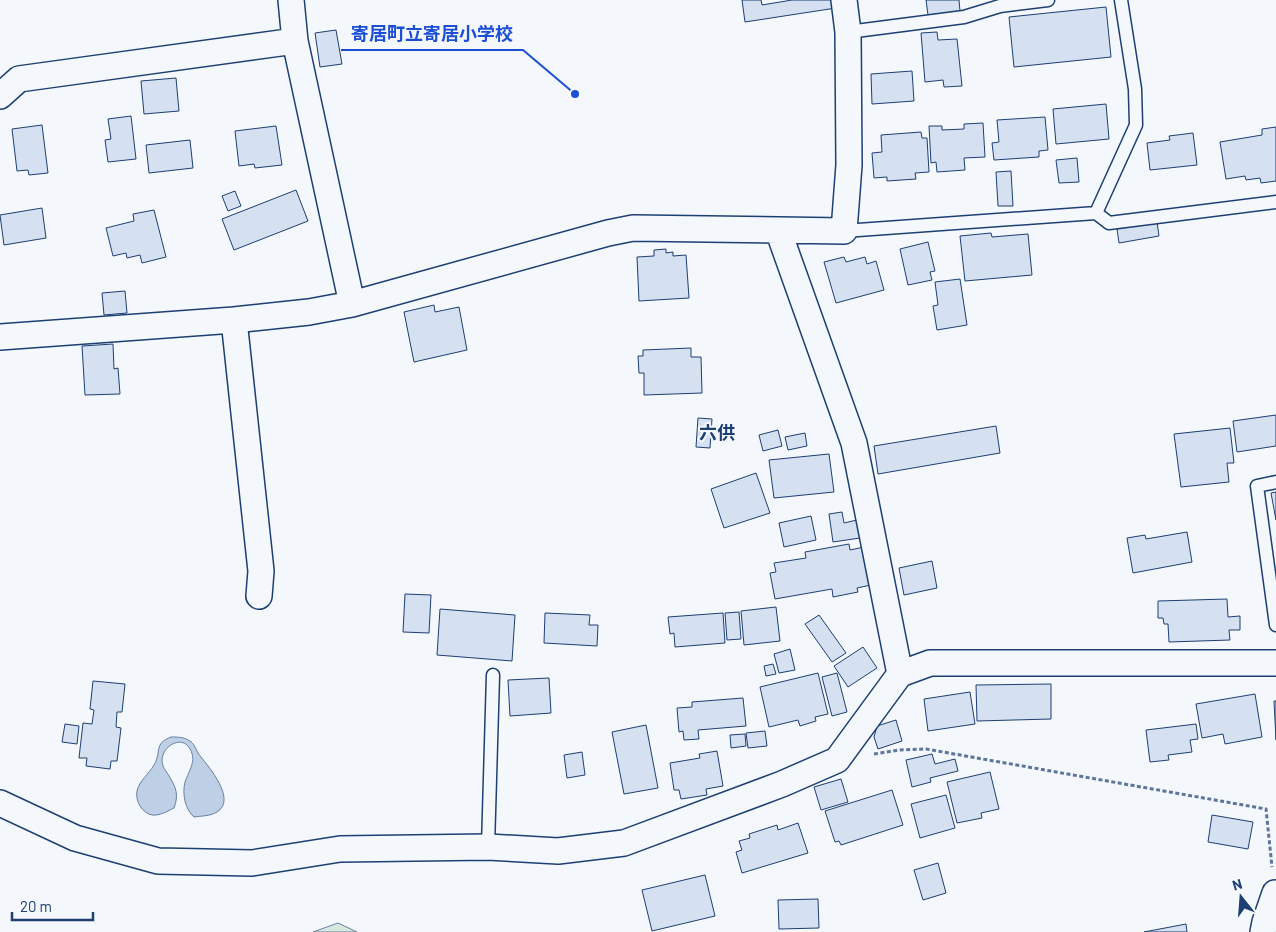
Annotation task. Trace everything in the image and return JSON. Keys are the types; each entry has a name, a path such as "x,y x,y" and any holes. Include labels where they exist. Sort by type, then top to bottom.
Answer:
{"street":[{"path":"291,0 295,41 352,304"},
{"path":"0,337 234,320 309,312 352,304 608,233 633,228 844,230 849,165 848,32 844,0"},
{"path":"0,96 19,79 295,41"},
{"path":"778,230 854,442 900,674"},
{"path":"234,320 261,571 259,596"},
{"path":"0,803 75,838 158,861 252,863 340,849 488,848 558,851 624,843 782,784 837,760 900,674 930,663 1276,663"},
{"path":"1263,932 1275,893"}],"lane":[{"path":"848,32 964,17 1000,6 1048,0"},
{"path":"1096,213 1136,124 1135,89 1121,0"},
{"path":"844,230 1096,213 1109,223 1276,202"},
{"path":"1276,482 1256,486 1276,625"},
{"path":"488,848 493,675"}],"path":[{"path":"837,760 900,750 926,749 1266,810 1275,893"}],"shaded area":[{"path":"338,923 357,932 313,932"}],"water":[{"path":"171,737 183,738 192,743 215,776 223,792 224,800 222,807 217,812 194,817 188,810 184,796 184,787 193,758 190,749 182,742 167,748 162,759 163,767 176,791 174,808 152,815 145,812 140,806 137,799 138,787 154,765 162,742"}],"building":[{"path":"742,0 761,0 762,5 792,0 835,0 836,8 745,22"},
{"path":"926,0 959,0 960,11 928,15"},
{"path":"1106,7 1111,57 1014,67 1009,17"},
{"path":"336,30 342,64 320,67 315,33"},
{"path":"937,32 938,40 957,39 962,86 944,87 943,80 925,82 921,33"},
{"path":"912,71 914,101 872,104 871,74"},
{"path":"176,78 179,111 144,114 141,81"},
{"path":"1106,104 1109,139 1056,144 1053,109"},
{"path":"131,116 136,159 108,162 105,140 111,139 108,119"},
{"path":"1045,117 1048,150 1039,151 1039,157 994,160 992,143 999,142 997,120"},
{"path":"983,123 985,157 964,158 965,170 937,172 936,162 931,163 929,126 942,126 942,130 964,129 964,124"},
{"path":"42,125 48,173 29,175 28,170 17,171 12,129"},
{"path":"276,126 282,165 255,168 254,164 239,166 235,131"},
{"path":"1276,127 1276,181 1261,183 1260,178 1246,180 1245,176 1226,179 1220,142 1262,135 1262,129"},
{"path":"921,132 922,138 927,138 929,172 915,173 916,179 887,181 887,177 874,178 872,153 882,152 881,135"},
{"path":"1193,133 1197,165 1150,170 1147,143 1170,140 1169,136"},
{"path":"190,140 193,168 149,173 146,145"},
{"path":"1077,158 1079,182 1059,183 1056,160"},
{"path":"1011,171 1013,206 998,206 996,172"},
{"path":"296,190 308,221 234,250 222,219"},
{"path":"235,191 241,206 228,211 222,196"},
{"path":"42,208 46,238 4,245 0,215"},
{"path":"154,210 166,257 142,263 140,255 127,258 126,253 113,256 106,228 134,221 133,214"},
{"path":"1157,222 1159,236 1119,243 1117,229"},
{"path":"991,233 992,237 1028,234 1032,275 965,281 960,236"},
{"path":"928,242 935,271 930,272 932,280 908,285 900,249"},
{"path":"666,249 666,253 673,252 673,256 686,255 689,298 639,301 637,257 654,256 654,250"},
{"path":"844,257 846,262 865,257 867,264 876,261 884,290 836,303 824,262"},
{"path":"960,279 967,325 937,330 933,306 938,305 935,282"},
{"path":"125,291 127,313 104,315 102,293"},
{"path":"434,305 435,312 459,307 467,350 414,362 404,312"},
{"path":"113,344 114,369 118,368 120,394 85,395 82,346"},
{"path":"691,348 691,357 701,357 702,393 644,395 644,373 639,373 638,356 643,356 643,350"},
{"path":"1276,415 1276,446 1237,452 1233,421"},
{"path":"698,418 712,419 710,448 696,447"},
{"path":"996,426 1000,453 878,474 874,446"},
{"path":"1230,428 1234,463 1227,463 1229,482 1181,487 1174,434"},
{"path":"778,430 782,446 763,451 759,435"},
{"path":"805,433 807,446 788,450 785,437"},
{"path":"829,454 834,492 774,498 769,460"},
{"path":"756,473 770,513 724,528 711,489"},
{"path":"1276,492 1276,520 1271,493"},
{"path":"842,512 844,523 857,520 860,538 833,542 829,514"},
{"path":"811,516 816,540 784,547 779,523"},
{"path":"1187,532 1192,562 1133,573 1127,538 1145,535 1146,539"},
{"path":"849,544 850,550 864,547 871,585 857,588 858,592 833,597 832,589 775,599 770,573 776,572 774,563 806,558 805,552"},
{"path":"932,561 937,588 904,595 899,568"},
{"path":"405,594 431,595 429,633 403,632"},
{"path":"1227,599 1228,617 1240,616 1240,630 1229,630 1230,640 1169,642 1168,624 1164,624 1163,618 1158,618 1158,601"},
{"path":"776,607 780,641 744,645 741,611"},
{"path":"440,609 515,615 512,661 437,655"},
{"path":"739,612 741,639 727,640 725,613"},
{"path":"545,613 590,615 589,625 598,625 597,646 544,643"},
{"path":"723,613 725,643 675,647 674,633 670,634 668,617"},
{"path":"819,615 846,653 832,662 805,624"},
{"path":"863,647 877,668 848,687 834,666"},
{"path":"790,649 795,670 779,673 774,654"},
{"path":"773,664 776,674 766,676 764,666"},
{"path":"818,673 828,714 815,717 816,721 800,726 798,720 769,727 760,687"},
{"path":"837,673 847,712 832,716 822,677"},
{"path":"549,678 551,713 510,716 508,680"},
{"path":"93,681 125,684 122,712 117,712 116,727 121,728 117,761 111,761 110,769 86,766 87,758 79,758 83,723 92,724 94,710 90,709"},
{"path":"1051,684 1051,719 977,721 976,685"},
{"path":"970,692 975,724 928,731 924,699"},
{"path":"1255,694 1262,737 1225,744 1223,734 1202,738 1196,704"},
{"path":"743,698 746,726 698,730 699,739 684,740 683,731 679,732 677,708 692,707 692,702"},
{"path":"1274,701 1276,701 1276,740"},
{"path":"896,720 902,741 878,749 874,737 877,726"},
{"path":"65,724 79,726 77,744 62,742"},
{"path":"1196,724 1198,739 1190,740 1192,752 1168,755 1169,760 1150,762 1146,730"},
{"path":"646,725 658,788 624,794 612,732"},
{"path":"765,731 767,746 748,748 746,733"},
{"path":"745,734 746,746 731,748 730,735"},
{"path":"717,751 723,786 706,789 707,795 681,799 679,790 674,790 670,763 700,758 699,754"},
{"path":"582,752 585,775 567,778 564,755"},
{"path":"932,754 935,764 955,759 958,771 930,778 931,782 912,787 906,760"},
{"path":"990,772 999,809 981,813 982,818 957,823 947,782"},
{"path":"841,779 848,802 821,810 814,787"},
{"path":"892,790 903,825 841,845 839,841 835,842 825,811"},
{"path":"946,795 955,828 920,838 911,804"},
{"path":"1212,815 1253,822 1248,849 1208,842"},
{"path":"798,823 808,853 742,873 736,852 742,850 739,841 750,838 749,834 777,825 778,830"},
{"path":"938,863 946,893 923,900 914,870"},
{"path":"705,875 715,916 652,931 642,890"},
{"path":"818,899 819,928 779,929 778,900"},
{"path":"1186,924 1187,932 1144,932"}],"place":[{"name":"寄居町立寄居小学校","path":"575,94"}],"district":[{"name":"六供","path":"717,432"}]}
